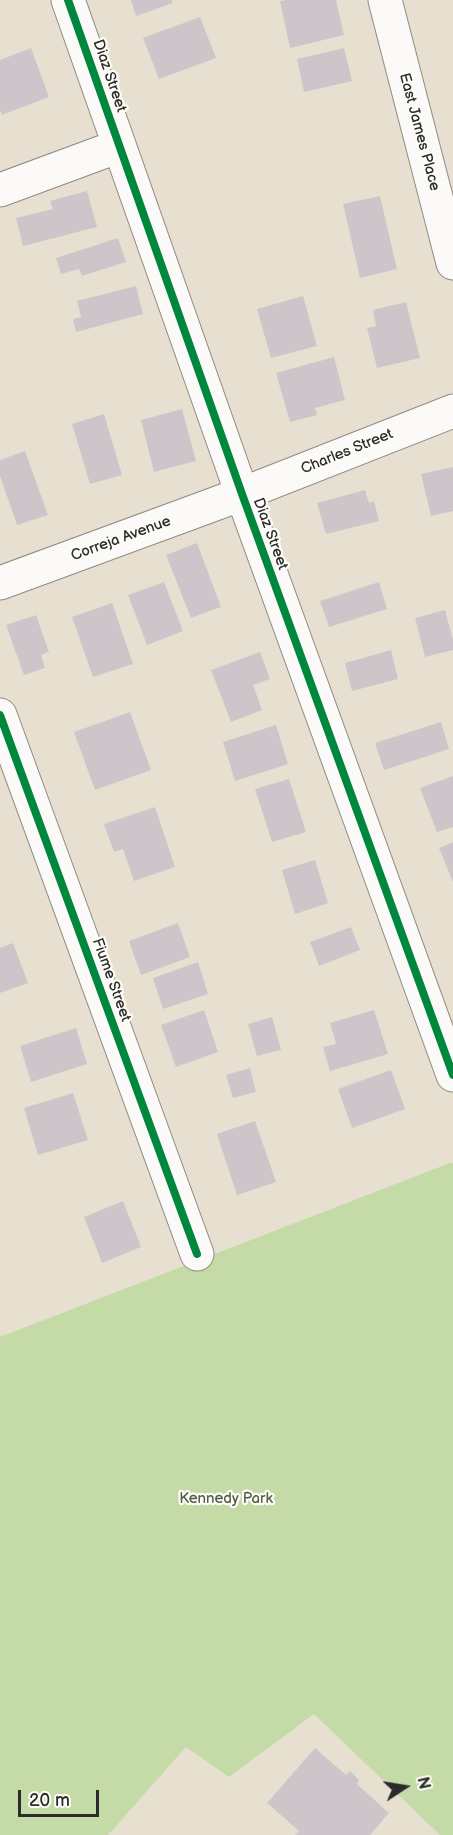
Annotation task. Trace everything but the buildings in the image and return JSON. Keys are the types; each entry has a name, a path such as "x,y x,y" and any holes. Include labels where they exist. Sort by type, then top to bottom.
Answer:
{"street":[{"name":"Diaz Street","path":"68,0 242,494 453,1075"},
{"name":"East James Place","path":"385,0 453,263"},
{"path":"0,190 119,146"},
{"name":"Charles Street","path":"242,494 453,411"},
{"name":"Correja Avenue","path":"0,583 242,494"},
{"name":"Fiume Street","path":"0,715 198,1254"}],"green space":[{"name":"Kennedy Park","path":"453,1163 453,1835 440,1835 314,1714 229,1777 186,1747 108,1835 0,1835 0,1337"}],"cycle path":[{"path":"68,0 242,494 453,1075"},
{"path":"0,715 197,1254"}]}
